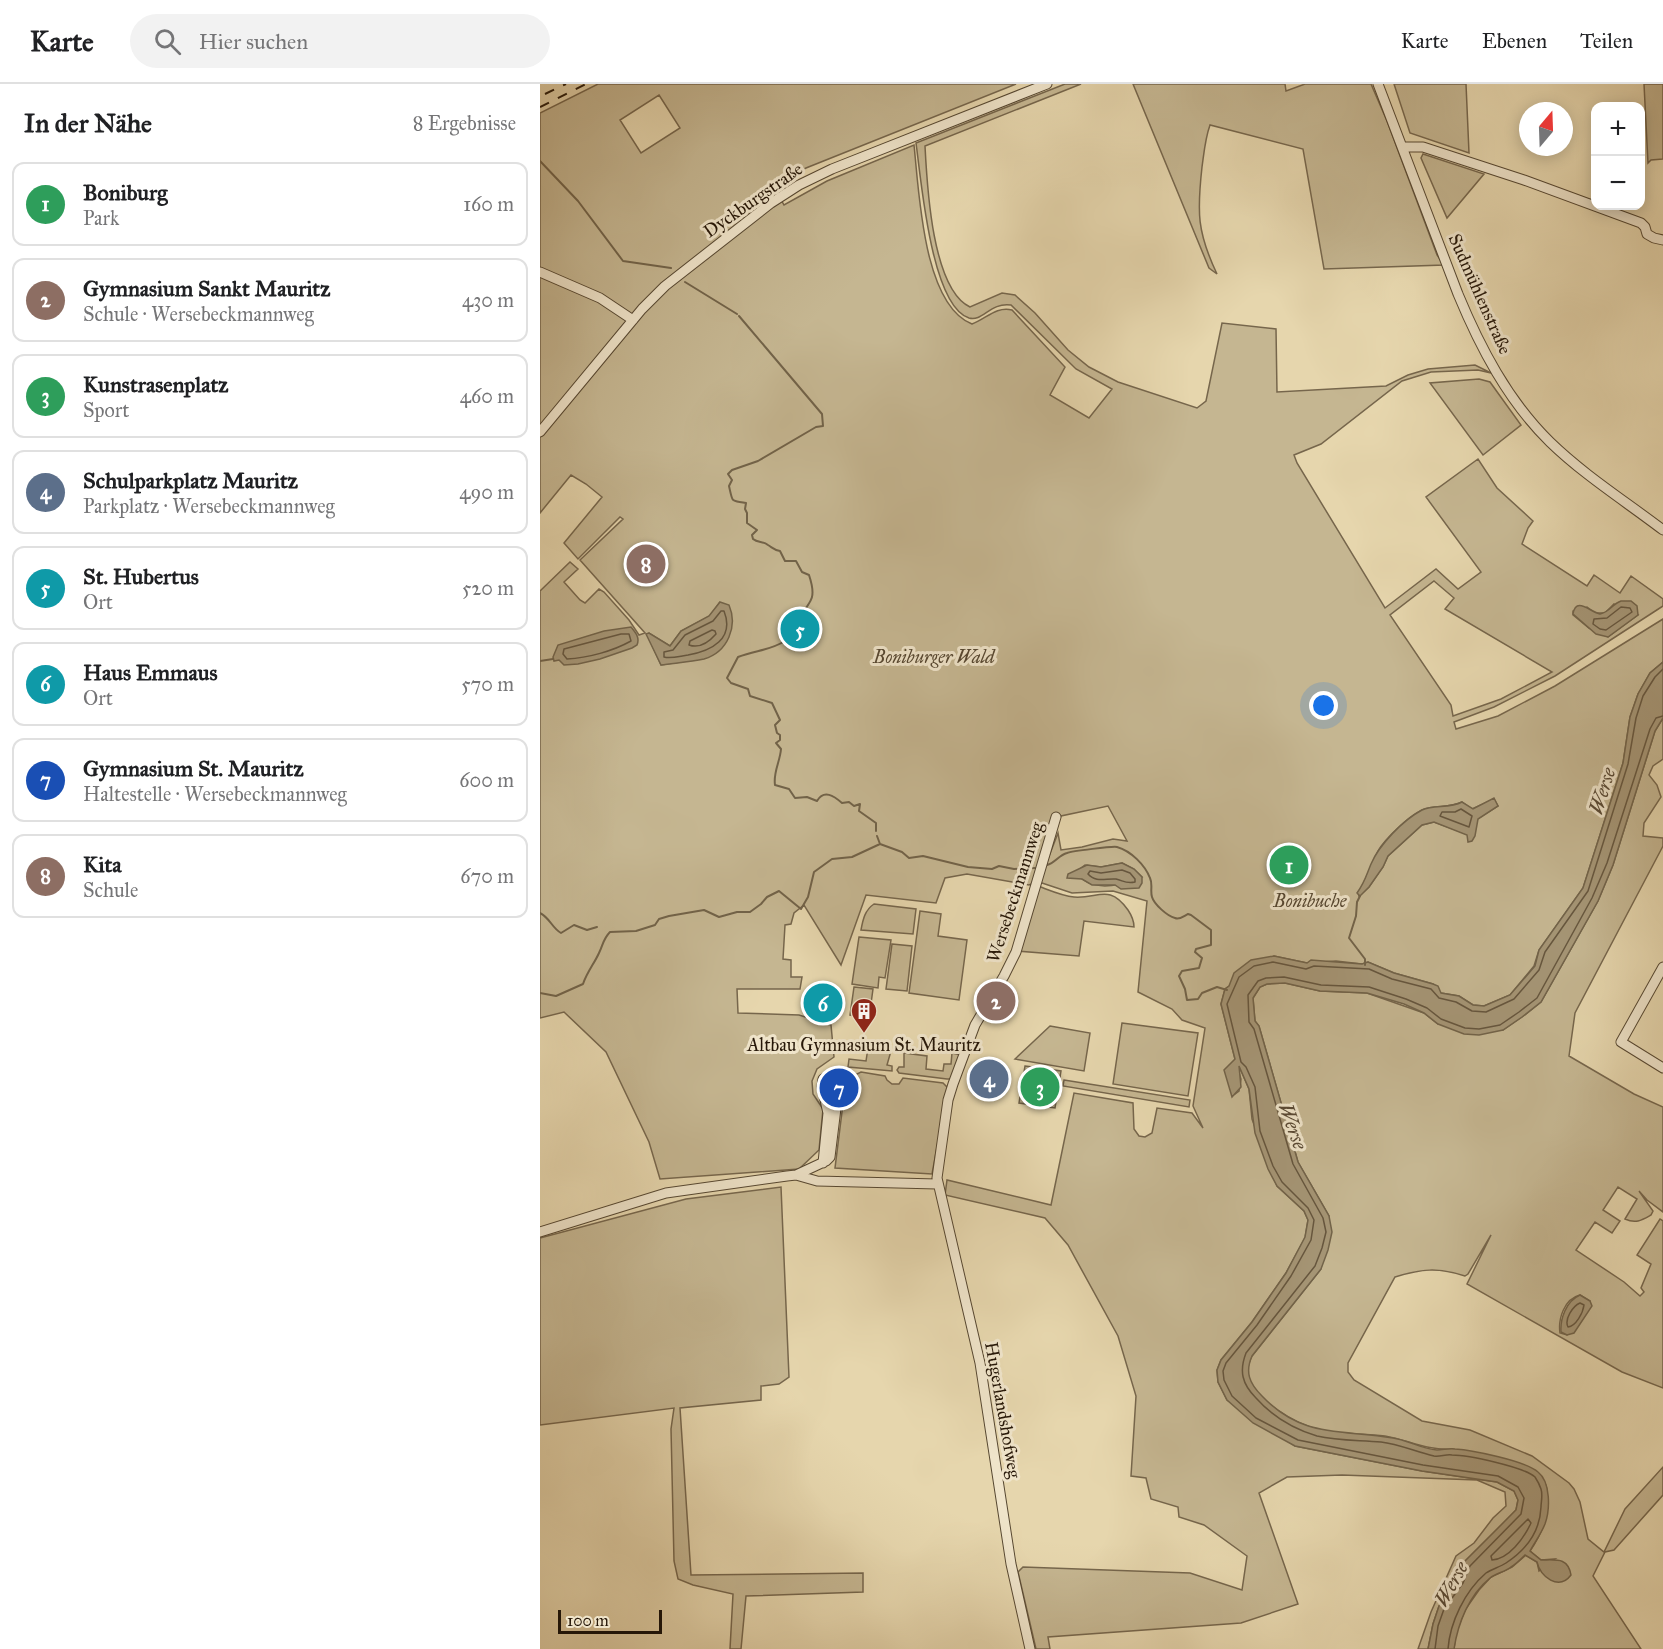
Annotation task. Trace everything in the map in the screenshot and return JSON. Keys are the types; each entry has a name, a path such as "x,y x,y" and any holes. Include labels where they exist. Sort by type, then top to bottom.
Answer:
{"street":[{"name":"Dyckburgstraße","path":"540,432 658,293 687,267 765,207 799,185 849,162 1047,84"},
{"name":"Sudmühlenstraße","path":"1378,84 1468,317 1488,358 1508,390 1532,422 1552,443 1663,530"},
{"path":"1403,147 1424,147 1524,180 1641,223 1647,234 1663,240"},
{"path":"540,272 600,298 633,320"},
{"name":"Wersebeckmannweg","path":"937,1181 948,1100 953,1084 969,1038 1016,952 1056,817"},
{"path":"1663,967 1622,1042 1663,1068"},
{"path":"540,1232 666,1192 796,1175 829,1160 839,1088 838,1081 830,1077 823,1079 822,1084 828,1113 823,1162"},
{"path":"796,1175 817,1181 937,1181"},
{"name":"Hugerlandshofweg","path":"937,1181 980,1363 1011,1564 1030,1649"}],"green space":[{"path":"598,84 1016,84 806,168 774,187 784,205 827,181 914,145 926,245 933,271 943,294 956,313 972,324 996,311 1012,310 1065,367 1050,395 1089,418 1112,389 1076,369 1011,305 998,306 979,317 969,318 956,308 945,291 930,239 916,143 1065,84 1081,84 925,146 934,234 947,280 957,297 970,307 1002,293 1015,295 1035,313 1068,350 1089,367 1118,382 1197,408 1206,401 1222,323 1276,329 1277,392 1386,386 1408,375 1428,369 1475,365 1491,373 1478,370 1431,372 1402,381 1321,444 1294,455 1385,608 1436,569 1458,589 1481,572 1426,497 1478,459 1497,488 1533,521 1522,544 1587,586 1594,575 1620,593 1631,576 1663,599 1663,606 1555,676 1494,707 1454,722 1456,729 1498,716 1555,686 1663,619 1663,662 1650,673 1638,694 1630,717 1623,763 1583,888 1539,950 1534,966 1510,995 1484,1006 1473,1005 1459,996 1441,993 1433,984 1394,973 1368,962 1362,964 1336,961 1307,963 1274,956 1225,989 1221,1004 1235,1059 1235,1094 1239,1091 1241,1079 1239,1066 1249,1089 1252,1119 1277,1186 1304,1211 1308,1220 1305,1238 1286,1273 1252,1322 1221,1360 1217,1370 1218,1382 1227,1400 1295,1446 1422,1471 1497,1482 1514,1491 1518,1500 1516,1510 1467,1561 1458,1579 1439,1606 1428,1649 1418,1649 1431,1612 1456,1556 1474,1543 1493,1518 1506,1506 1505,1492 1477,1480 1342,1475 1287,1477 1259,1493 1298,1604 1241,1623 1048,1637 1050,1649 1036,1649 1018,1572 1023,1567 1190,1573 1242,1590 1247,1556 1204,1525 1179,1517 1178,1507 1151,1499 1146,1478 1131,1476 1136,1396 1118,1336 1068,1245 1045,1218 945,1195 947,1180 1051,1205 1074,1093 1133,1103 1134,1129 1139,1136 1145,1137 1152,1133 1157,1108 1192,1113 1203,1128 1193,1106 1205,1028 1182,1020 1172,1009 1138,992 1147,901 1113,891 1072,893 1039,882 1058,833 1061,850 1113,839 1127,841 1108,806 1061,816 1034,883 1029,885 967,874 945,878 936,903 866,895 841,965 804,905 794,913 791,924 785,925 783,959 791,960 791,977 802,977 800,989 737,989 738,1013 799,1015 831,1025 834,1057 817,1069 812,1081 813,1094 823,1109 819,1150 799,1169 660,1179 649,1142 606,1052 564,1012 540,1018 540,591 570,562 578,569 564,582 580,600 585,603 599,589 629,620 639,635 645,633 580,560 623,519 620,517 578,559 564,543 602,497 571,475 540,513 540,113","holes":["659,95 680,128 641,153 620,120","1434,581 1454,598 1445,609 1552,672 1501,699 1453,716 1451,705 1390,615","720,602 706,658 661,665 647,634 649,633 670,646 681,631 710,616","1614,604 1638,615 1608,637 1589,628 1573,615 1573,611 1587,607 1595,613 1605,613","1494,799 1498,806 1477,819 1467,834 1434,822 1422,825 1388,856 1369,887 1359,896 1358,893 1378,851 1397,829 1422,810 1462,802 1472,809","1122,863 1134,869 1142,877 1119,884 1096,885 1082,879 1081,868 1085,865 1101,867"]},
{"path":"1133,84 1285,84 1286,91 1305,84 1371,84 1437,255 1444,265 1324,269 1303,149 1210,125 1202,167 1199,210 1202,234 1217,274 1209,268"},
{"path":"1394,84 1466,84 1469,153 1410,133"},
{"path":"1644,84 1663,84 1663,159 1651,160 1648,163 1645,102"},
{"path":"1423,154 1484,174 1447,218 1421,158"},
{"path":"1479,379 1490,382 1521,425 1483,455 1430,383"},
{"path":"1663,718 1663,759 1653,766 1649,775 1657,785 1661,797 1644,823 1643,836 1663,838 1663,846 1575,1013 1569,1056 1634,1094 1663,1107 1663,1212 1639,1191 1653,1211 1651,1215 1639,1221 1625,1219 1637,1199 1618,1187 1603,1210 1620,1221 1612,1233 1595,1222 1576,1250 1624,1282 1640,1296 1644,1292 1641,1288 1651,1264 1637,1255 1660,1219 1663,1221 1663,1388 1622,1372 1467,1284 1491,1235 1465,1276 1430,1270 1395,1277 1348,1363 1348,1372 1354,1380 1422,1421 1470,1430 1532,1456 1569,1483 1580,1502 1588,1539 1604,1552 1625,1509 1663,1467 1663,1495 1614,1550 1605,1552 1593,1576 1641,1649 1454,1649 1456,1633 1465,1610 1491,1577 1512,1567 1526,1555 1537,1562 1539,1571 1555,1559 1541,1560 1530,1551 1539,1536 1547,1512 1546,1485 1452,1449 1426,1447 1385,1436 1337,1433 1311,1427 1288,1417 1266,1401 1251,1383 1248,1369 1252,1356 1321,1269 1329,1216 1298,1162 1259,1026 1255,1021 1253,998 1260,987 1267,984 1285,983 1320,991 1367,993 1424,1013 1438,1024 1503,1030 1541,1002 1598,901 1613,865 1655,731","holes":["1580,1295 1590,1301 1567,1335 1560,1333 1561,1316 1566,1305 1574,1297"]},
{"path":"1038,886 1069,896 1103,894 1115,897 1129,912 1134,927 1084,921 1079,956 1017,951"},
{"path":"874,904 916,909 913,934 861,930 868,909"},
{"path":"920,911 941,914 938,936 967,940 959,1000 909,993"},
{"path":"859,937 891,940 885,978 879,977 878,988 852,984"},
{"path":"892,944 912,946 907,991 886,989"},
{"path":"854,987 873,989 869,1018 850,1015"},
{"path":"1122,1023 1198,1033 1188,1096 1113,1084"},
{"path":"1050,1026 1090,1033 1084,1071 1015,1059"},
{"path":"868,1048 891,1051 887,1065 892,1066 892,1071 848,1067 849,1059 866,1061"},
{"path":"904,1053 927,1056 926,1069 943,1071 944,1064 951,1064 952,1053 961,1055 952,1079 947,1079 899,1073 897,1070 899,1067 904,1067"},
{"path":"1025,1066 1061,1071 1055,1108 1019,1103"},
{"path":"861,1072 885,1076 892,1084 899,1084 903,1078 943,1083 948,1088 932,1174 835,1168 846,1080 853,1081 855,1075"},
{"path":"1064,1080 1190,1100 1189,1107 1063,1086"},
{"path":"781,1187 789,1377 779,1384 761,1386 761,1400 680,1408 691,1575 863,1573 863,1592 746,1596 741,1649 730,1649 733,1594 693,1585 678,1579 674,1561 671,1429 674,1408 540,1425 540,1238 686,1199"}],"water":[{"path":"1621,601 1631,601 1637,606 1638,615 1608,637 1596,634 1573,614 1577,606 1584,606 1600,614"},
{"path":"720,602 729,605 732,621 729,637 719,651 704,659 661,665 646,634 649,633 670,646 681,631 709,616"},
{"path":"631,627 638,640 637,645 632,648 578,664 564,665 559,660 554,661 553,657 558,645 604,631"},
{"path":"1663,662 1663,718 1655,731 1613,865 1598,901 1541,1002 1503,1030 1479,1035 1464,1034 1438,1024 1424,1013 1404,1004 1367,993 1320,991 1285,983 1267,984 1260,987 1253,998 1255,1021 1259,1026 1298,1162 1329,1216 1332,1232 1321,1269 1252,1356 1249,1367 1251,1382 1277,1410 1308,1426 1323,1430 1393,1438 1437,1450 1473,1451 1511,1460 1532,1468 1545,1482 1548,1511 1545,1524 1530,1551 1541,1560 1564,1562 1571,1575 1561,1582 1551,1580 1542,1573 1537,1562 1525,1555 1509,1569 1490,1578 1476,1593 1458,1629 1454,1649 1428,1649 1439,1606 1458,1579 1465,1561 1516,1510 1518,1500 1514,1491 1497,1482 1422,1471 1295,1446 1253,1423 1227,1400 1218,1382 1217,1370 1221,1360 1252,1322 1286,1273 1305,1237 1308,1220 1304,1211 1277,1186 1268,1169 1255,1133 1249,1089 1239,1066 1241,1087 1232,1097 1224,1070 1235,1059 1221,1004 1225,989 1229,986 1234,973 1251,960 1274,956 1307,963 1311,960 1362,964 1368,962 1394,973 1438,986 1441,993 1459,996 1473,1005 1484,1006 1510,995 1535,966 1539,950 1583,888 1623,763 1630,717 1638,694 1650,673"},
{"path":"1494,798 1498,806 1478,819 1472,841 1468,842 1467,835 1434,822 1422,825 1388,856 1369,887 1360,896 1357,893 1380,849 1400,826 1415,814 1427,808 1462,802 1473,809"},
{"path":"1122,863 1134,869 1142,877 1139,888 1121,889 1115,885 1092,885 1082,879 1067,878 1068,874 1087,865 1101,867"},
{"path":"1580,1295 1590,1301 1592,1306 1574,1333 1567,1335 1561,1332 1563,1316 1571,1301"}],"waterway":[{"path":"540,161 578,201 623,261 671,268"},
{"path":"685,282 737,314"},
{"path":"739,316 822,414 823,426 816,427 758,461 732,470 728,474 732,480 729,486 732,498 735,501 746,503 747,523 757,530 752,535 753,539 780,551 785,561 796,561 802,572 809,575 812,598 799,617"},
{"path":"785,641 773,647 738,657 727,678 731,683 748,689 750,696 772,703 780,720 775,725 780,735 780,740 776,743 781,749 775,785 789,789 795,798 807,797 817,801 826,795 842,803 849,802 854,806 860,804 859,811 876,823 876,831"},
{"path":"540,661 553,659"},
{"path":"877,836 880,844"},
{"path":"540,993 556,996 583,984 610,932 636,931 655,925 659,919 704,910 719,917 737,912 750,912 767,897 779,891 801,909 808,897 814,872 832,859 852,857 880,844 902,852 909,858 923,856 968,867 992,869 999,866 1014,869 1035,868"},
{"path":"1047,865 1064,854 1076,851 1117,847 1127,852 1137,859 1148,873 1152,897 1161,909 1177,918 1191,915 1211,930 1211,945 1196,949 1195,952 1202,958 1199,968 1182,971 1179,976 1187,1000 1198,999 1202,993 1217,987 1227,990"},
{"path":"1360,896 1349,938 1365,959 1365,965"},
{"path":"540,913 561,933 574,925 587,930 597,927"}],"railway":[{"path":"545,94 566,84"},
{"path":"540,107 586,84"}],"place":[{"name":"Kita","path":"646,564"},
{"name":"St. Hubertus","path":"800,629"},
{"name":"Boniburg","path":"1289,865"},
{"name":"Gymnasium Sankt Mauritz","path":"996,1001"},
{"name":"Haus Emmaus","path":"823,1003"},
{"name":"Altbau Gymnasium St. Mauritz","path":"864,1034"},
{"name":"Schulparkplatz Mauritz","path":"989,1079"},
{"name":"Kunstrasenplatz","path":"1040,1087"},
{"name":"Gymnasium St. Mauritz","path":"839,1088"}],"park label":[{"name":"Boniburger Wald","path":"934,657"},
{"name":"Bonibuche","path":"1310,901"}],"water label":[{"name":"Werse","path":"1602,791"},
{"name":"Werse","path":"1293,1126"},
{"name":"Werse","path":"1451,1584"}]}
